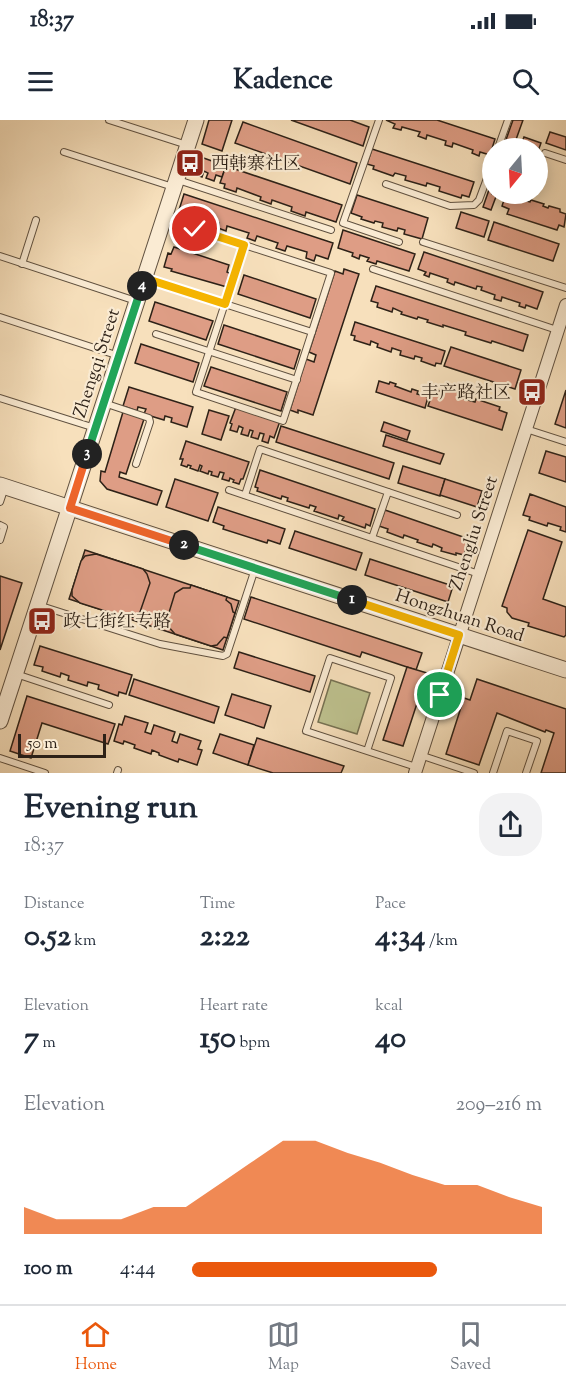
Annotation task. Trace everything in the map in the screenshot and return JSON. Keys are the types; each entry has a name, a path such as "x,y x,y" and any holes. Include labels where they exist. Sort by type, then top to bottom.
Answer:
{"street":[{"name":"Zhengqi Street","path":"0,718 196,120"},
{"name":"Zhengliu Street","path":"417,765 566,305"},
{"name":"Hongzhuan Road","path":"3,486 566,670"}],"lane":[{"path":"109,120 188,145"},
{"path":"378,120 343,223 399,242"},
{"path":"502,138 508,120"},
{"path":"64,152 331,230"},
{"path":"548,154 566,160"},
{"path":"386,184 450,206 474,205 482,192"},
{"path":"22,264 36,220"},
{"path":"195,229 331,273 284,421 196,392 244,245"},
{"path":"423,242 566,288"},
{"path":"0,256 137,301"},
{"path":"373,269 558,330"},
{"path":"144,278 312,332"},
{"path":"0,317 119,356"},
{"path":"156,334 297,380"},
{"path":"0,398 96,428"},
{"path":"104,403 149,418 150,422 136,464"},
{"path":"526,429 566,442"},
{"path":"245,495 260,449 457,515"},
{"path":"0,502 3,486"},
{"path":"229,490 479,574"},
{"path":"372,538 388,492"},
{"path":"0,525 4,527 0,540"},
{"path":"38,605 160,644 223,656 227,654 256,568"},
{"path":"367,751 391,678 330,658 306,731 367,751 417,765 474,773"},
{"path":"16,674 109,705"},
{"path":"493,773 507,731 537,741 526,773"},
{"path":"0,758 45,773"}],"green space":[{"path":"331,680 370,693 357,734 318,722"}],"building":[{"path":"209,120 232,120 222,151 202,144"},
{"path":"291,120 350,120 369,127 363,146"},
{"path":"386,120 437,120 492,138 482,138 482,153 480,152 479,156 472,153 473,150 453,143 452,147 445,145 446,141 427,135 426,139 418,136 420,132 402,127 401,130 393,128 395,124"},
{"path":"513,120 523,120 517,138 507,138"},
{"path":"243,122 357,163 350,184 235,143"},
{"path":"550,132 566,137 566,150 548,144"},
{"path":"372,149 474,182 469,197 462,195 461,198 439,191 440,187 427,183 426,186 405,180 406,176 395,173 393,176 373,169 374,166 367,164"},
{"path":"198,156 226,166 222,177 216,175 214,181 206,178 208,173 204,171 202,177 192,173"},
{"path":"226,166 342,205 336,222 306,212 305,216 291,211 292,207 272,200 271,204 260,200 261,197 237,188 236,192 224,188 225,184 220,183"},
{"path":"184,194 333,243 328,259 316,255 314,261 306,258 307,252 287,246 285,251 276,248 278,243 257,236 255,241 247,238 249,233 227,226 226,231 218,228 219,223 199,216 197,222 189,219 191,214 179,210"},
{"path":"357,195 428,218 422,239 404,234 405,230 398,228 397,231 382,227 383,223 361,219 362,217 351,213"},
{"path":"484,204 493,204 491,210 483,207"},
{"path":"503,204 544,204 543,206 548,208 549,206 560,209 560,212 566,214 564,227 559,225 557,230 507,214 509,209 502,206"},
{"path":"461,212 489,221 484,237 456,228"},
{"path":"494,222 559,244 553,261 488,240"},
{"path":"343,230 415,254 409,271 377,261 376,264 360,255 359,259 352,256 353,253 338,248"},
{"path":"174,247 229,265 227,272 231,274 227,287 164,267 168,253 171,254"},
{"path":"424,252 543,292 537,309 526,305 525,308 519,306 520,303 502,297 501,301 494,299 495,295 481,290 482,287 477,286 476,289 455,282 454,285 447,282 448,279 430,273 429,277 424,275 426,272 418,269"},
{"path":"344,269 359,274 313,415 298,410 298,413 290,410 306,359 314,362 316,355 309,352 335,271 343,274"},
{"path":"244,275 316,299 310,318 238,294"},
{"path":"376,286 528,335 523,351 465,335 466,332 427,322 428,320 401,314 402,312 393,308 392,312 377,307 378,303 371,301"},
{"path":"155,302 213,321 206,340 149,321"},
{"path":"355,322 445,351 441,364 436,363 435,366 421,361 422,358 415,356 414,359 400,355 401,351 392,348 391,352 377,347 378,344 371,341 370,345 354,340 355,336 351,335"},
{"path":"224,325 300,350 294,369 218,344"},
{"path":"141,344 199,363 193,382 135,363"},
{"path":"451,347 521,370 515,389 444,366"},
{"path":"211,367 287,392 281,411 204,386"},
{"path":"379,381 396,384 395,386 411,392 412,389 418,391 417,394 428,397 425,408 376,392"},
{"path":"129,387 193,407 187,427 171,422 172,418 165,416 164,420 144,414 146,409 138,407 137,411 123,406"},
{"path":"442,387 465,394 464,399 475,402 476,399 500,407 499,410 507,413 502,430 428,406 434,389 440,391"},
{"path":"566,390 566,428 555,424"},
{"path":"236,407 280,421 274,438 270,436 268,443 262,441 264,434 260,433 258,439 251,437 253,431 250,430 248,436 241,434 243,428 239,426 237,432 230,430"},
{"path":"209,410 229,416 221,440 202,434"},
{"path":"123,412 144,419 126,474 120,472 119,477 162,491 157,505 107,489 100,481 101,471 105,472"},
{"path":"384,422 410,431 407,440 381,431"},
{"path":"281,426 394,463 389,479 276,442"},
{"path":"386,435 444,454 440,464 383,446"},
{"path":"186,441 249,462 243,479 239,484 230,478 229,481 222,479 224,473 220,472 218,477 211,475 212,472 209,471 208,474 200,471 202,466 200,465 198,471 190,468 191,466 181,465 183,459 180,459"},
{"path":"546,451 566,457 566,482 539,473"},
{"path":"403,466 445,479 440,496 398,483"},
{"path":"260,470 375,509 370,526 366,524 365,528 342,520 344,517 339,515 338,519 314,511 316,507 310,505 309,508 287,501 288,498 282,496 281,499 257,491 258,488 255,487"},
{"path":"175,479 218,493 208,521 166,507"},
{"path":"445,479 482,491 477,507 440,495"},
{"path":"530,494 566,507 566,532 560,530 561,527 548,523 547,526 529,520 530,517 523,515"},
{"path":"218,507 285,529 280,544 268,540 267,543 223,529 224,526 213,522"},
{"path":"385,510 469,539 464,555 441,551 442,548 433,544 432,547 404,535 403,538 387,532 388,529 379,526"},
{"path":"528,530 562,542 543,599 566,607 566,635 564,637 528,626 529,623 512,618 507,608 502,606"},
{"path":"295,531 362,553 356,570 289,548"},
{"path":"85,550 239,601 223,650 69,599"},
{"path":"96,554 143,569 147,574 150,583 136,617 127,618 80,603 72,596 81,561 85,556"},
{"path":"370,559 453,586 448,602 365,575"},
{"path":"0,576 22,583 0,650"},
{"path":"191,585 227,597 226,600 231,604 235,613 227,638 224,637 217,645 211,646 175,634 167,625 175,593 183,588 190,588"},
{"path":"251,597 422,653 416,670 362,652 360,657 244,619"},
{"path":"40,646 132,675 126,694 119,692 118,696 98,689 99,685 88,682 87,686 68,680 69,676 61,673 60,677 42,671 43,667 34,665"},
{"path":"239,652 315,676 310,692 234,668"},
{"path":"407,667 427,673 403,746 383,740"},
{"path":"134,679 219,707 214,723 129,695"},
{"path":"477,679 566,709 566,773 541,773 554,733 546,730 545,732 497,713 479,765 446,754 464,698 470,700"},
{"path":"232,694 271,706 264,728 225,715"},
{"path":"27,696 115,724 108,744 42,723 31,758 10,751"},
{"path":"125,716 148,723 145,732 151,734 154,725 175,732 172,741 177,743 180,734 201,741 198,749 202,750 197,765 179,759 178,762 152,750 151,754 134,748 135,745 124,741 123,744 114,741 119,724 122,725"},
{"path":"220,734 254,745 248,765 213,753"},
{"path":"257,738 344,766 341,773 273,773 248,765"}],"place":[{"name":"西韩寨社区","path":"190,163"},
{"name":"丰产路社区","path":"532,392"},
{"name":"政七街红专路","path":"42,621"}],"route":[{"path":"195,229 244,245 225,304 144,278 70,508 459,635 440,695"}]}
